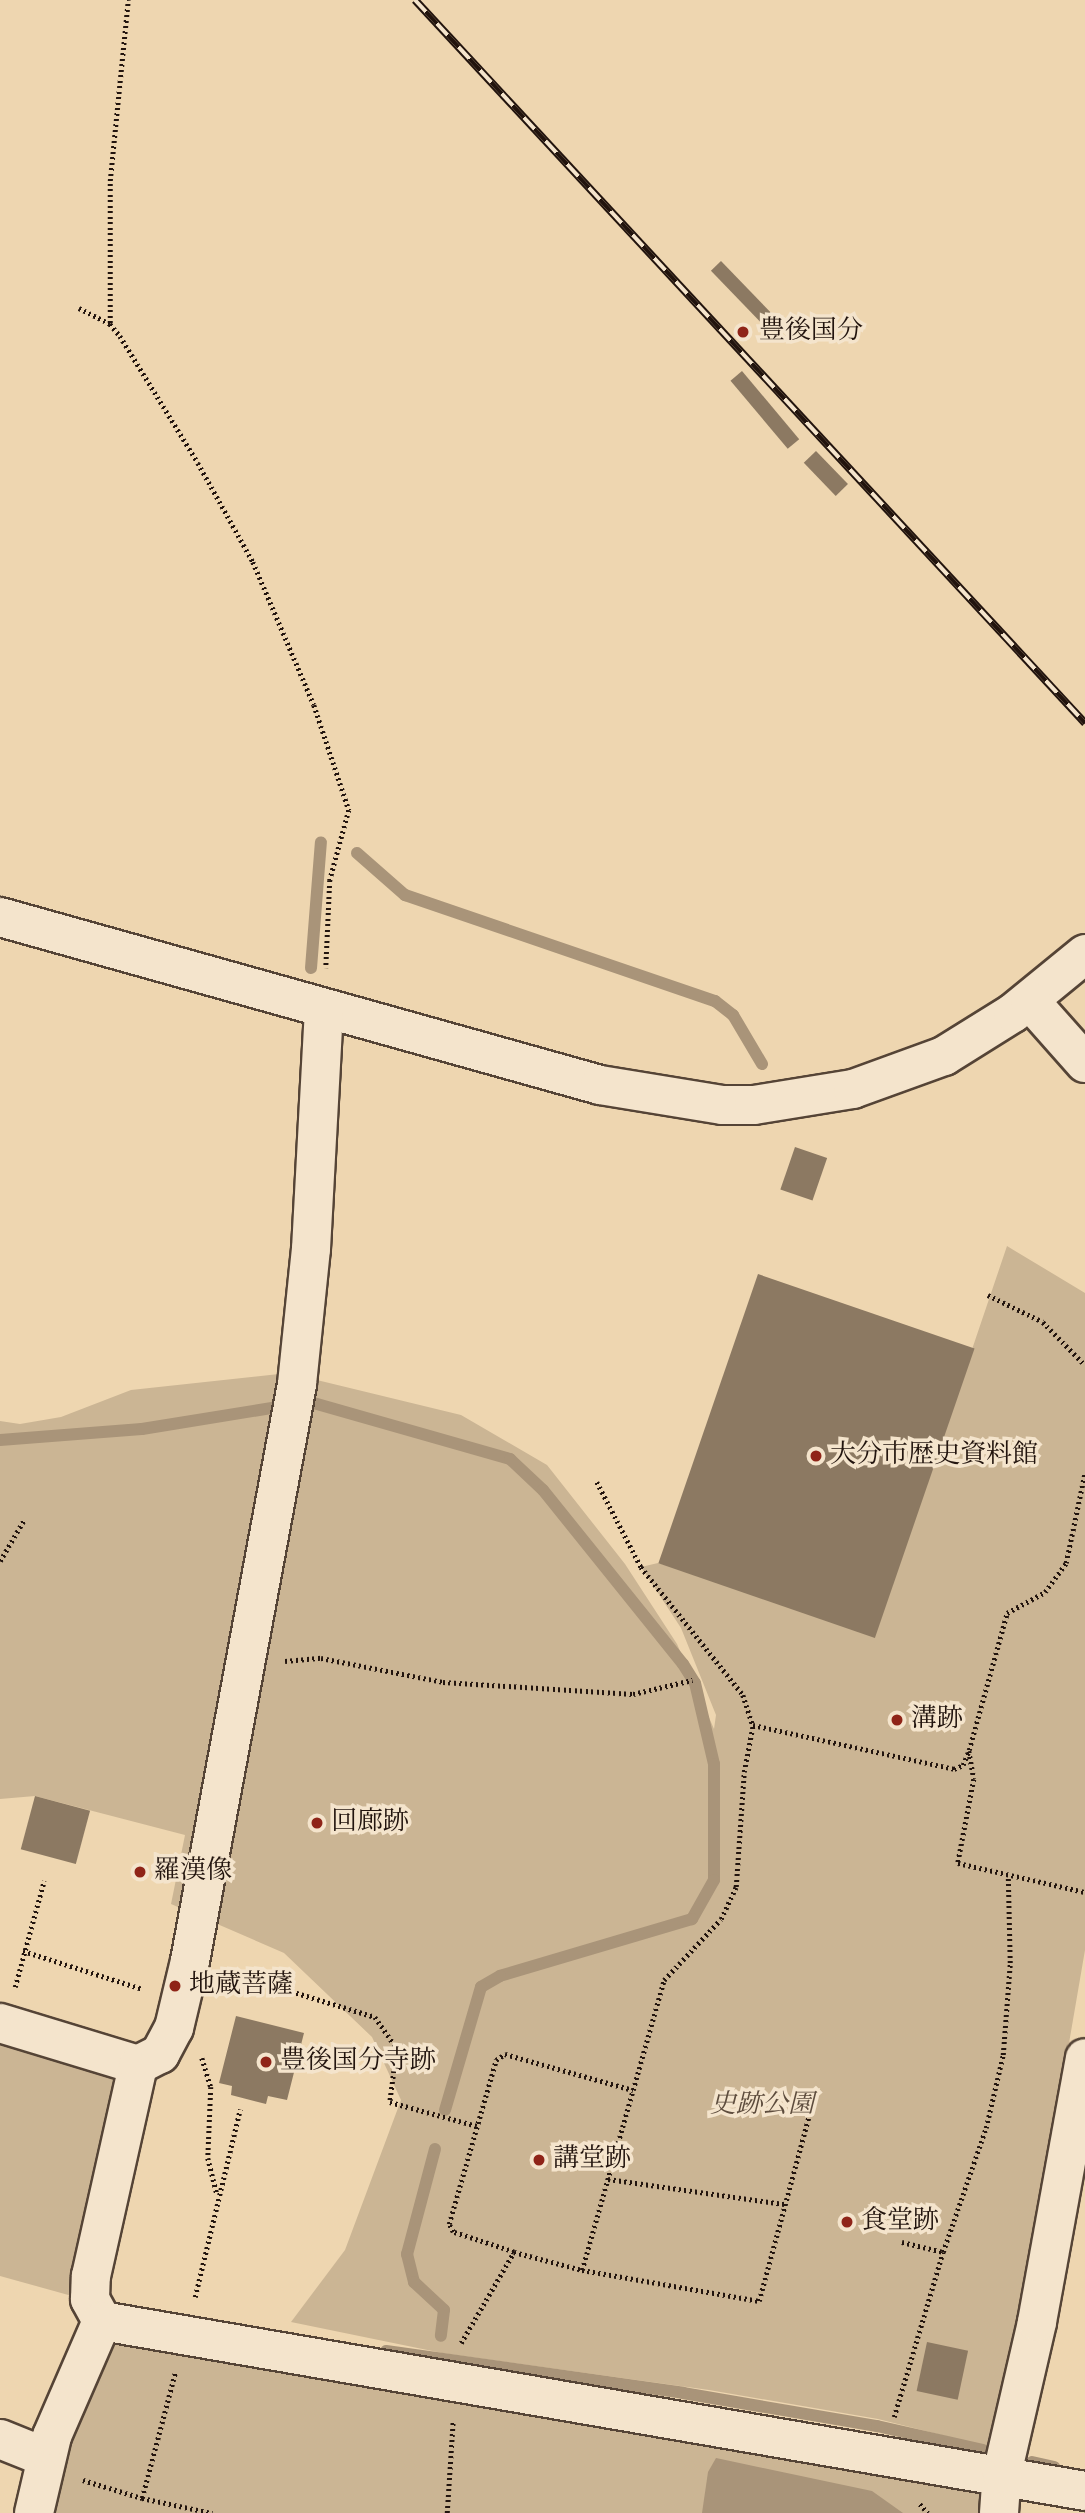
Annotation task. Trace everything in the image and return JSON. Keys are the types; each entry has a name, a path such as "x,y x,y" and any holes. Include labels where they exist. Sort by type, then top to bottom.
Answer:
{"street":[{"path":"0,917 600,1085 686,1102 754,1105 853,1089 903,1073 985,1033 1085,954"},
{"path":"1030,1000 1085,1063"},
{"path":"0,2023 138,2065 160,2054 174,2028 190,1961 247,1665 302,1345 324,1008"},
{"path":"999,2513 1002,2474 1037,2322 1085,2058"},
{"path":"102,2321 90,2300 91,2276 138,2065"},
{"path":"102,2321 456,2379 1002,2474 1085,2491"},
{"path":"34,2513 43,2464 102,2321"},
{"path":"0,2439 43,2464"}],"path":[{"path":"128,0 110,181 110,324 248,552 345,790 349,810 330,880 324,1008"},
{"path":"79,308 110,324"},
{"path":"988,1294 1043,1322 1085,1365"},
{"path":"753,1725 954,1769 963,1765 1007,1614 1045,1592 1066,1563 1085,1472"},
{"path":"582,2270 664,1980 721,1919 736,1887 744,1772 753,1725 743,1695 641,1567 597,1482"},
{"path":"0,1561 24,1520"},
{"path":"247,1665 321,1658 443,1682 633,1694 692,1680"},
{"path":"969,1750 974,1779 958,1863 1085,1892"},
{"path":"894,2418 943,2252 986,2128 1003,2055 1010,1963 1007,1875"},
{"path":"44,1881 23,1951 180,2001 211,2087 208,2158 218,2195"},
{"path":"190,1961 375,2017 397,2049 390,2102 477,2126"},
{"path":"634,2090 505,2054 496,2060 449,2224 453,2231 514,2252 582,2270 759,2301 812,2104"},
{"path":"142,2498 186,2335 240,2109"},
{"path":"608,2179 784,2204"},
{"path":"902,2242 943,2252"},
{"path":"467,2332 514,2252"},
{"path":"447,2513 456,2379"},
{"path":"43,2464 142,2498 212,2513"}],"green space":[{"name":"史跡公園","path":"1007,1246 1085,1293 1085,1950 1022,2317 989,2447 878,2419 709,2390 442,2353 291,2322 345,2250 401,2100 372,2037 284,1953 171,1904 185,1835 35,1796 0,1799 0,1421 20,1424 61,1417 131,1390 288,1373 461,1415 547,1465 625,1564 677,1644 714,1729 716,1715 681,1628 641,1567 658,1563 879,1624"},
{"path":"0,2037 121,2079 72,2296 0,2276"},
{"path":"110,2342 989,2481 989,2513 46,2513 59,2466"}],"shaded area":[{"path":"716,2458 872,2491 903,2513 702,2513 708,2472"}],"building":[{"path":"721,261 781,324 771,333 711,271"},
{"path":"742,371 799,439 788,449 731,381"},
{"path":"816,451 848,484 836,496 804,463"},
{"path":"795,1147 827,1158 812,1201 780,1190"},
{"name":"大分市歴史資料館","path":"758,1274 975,1349 875,1638 658,1563"},
{"path":"35,1796 90,1811 76,1864 21,1849"},
{"path":"236,2016 304,2033 287,2100 268,2096 266,2104 231,2095 232,2086 219,2083"},
{"path":"927,2342 968,2351 958,2400 917,2391"}],"waterway":[{"path":"311,968 321,842"},
{"path":"357,853 405,895 715,1001 733,1015 762,1064"},
{"path":"0,1440 142,1429 278,1407 279,1399"},
{"path":"310,1402 510,1459 543,1490 683,1664 695,1683 714,1764 714,1880 692,1919 500,1976 481,1987 445,2110"},
{"path":"435,2149 407,2254 414,2282 444,2310 441,2336"},
{"path":"386,2351 683,2393 877,2426 983,2450"},
{"path":"1032,2462 1054,2467"}],"railway":[{"path":"415,0 1085,723"}],"place":[{"name":"豊後国分","path":"743,332"},
{"name":"大分市歴史資料館","path":"816,1456"},
{"name":"溝跡","path":"897,1720"},
{"name":"回廊跡","path":"317,1823"},
{"name":"羅漢像","path":"140,1872"},
{"name":"地蔵菩薩","path":"175,1986"},
{"name":"豊後国分寺跡","path":"266,2062"},
{"name":"講堂跡","path":"539,2160"},
{"name":"食堂跡","path":"847,2222"}]}
